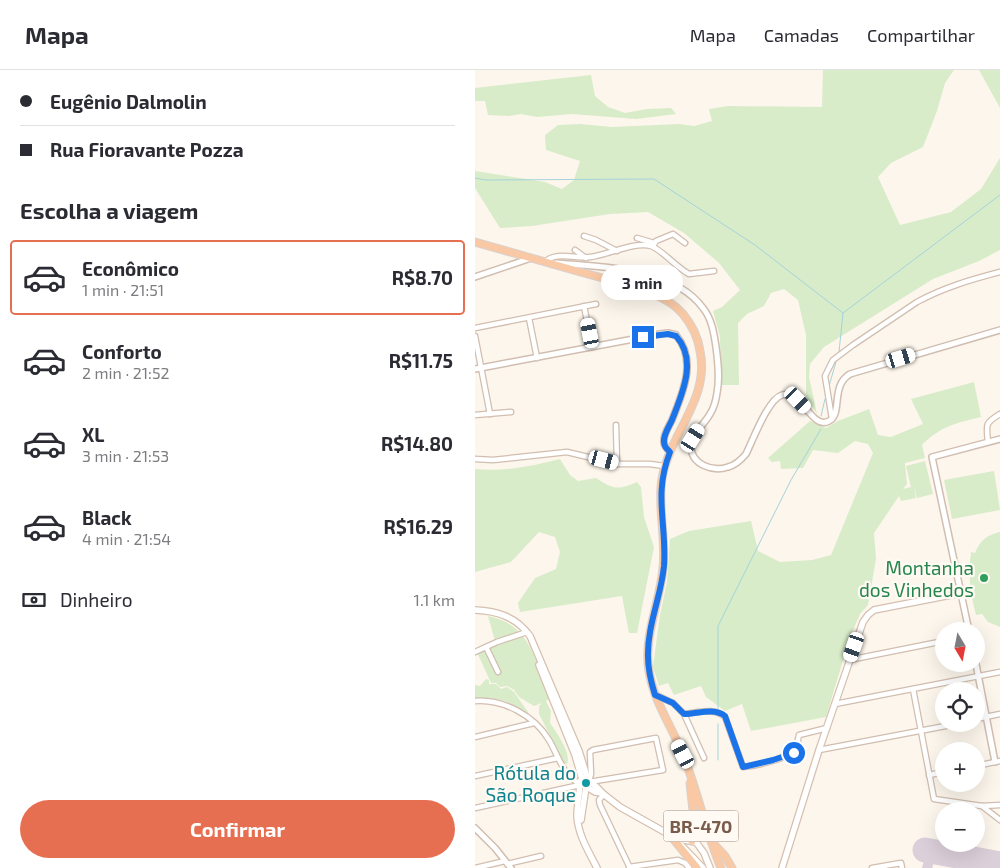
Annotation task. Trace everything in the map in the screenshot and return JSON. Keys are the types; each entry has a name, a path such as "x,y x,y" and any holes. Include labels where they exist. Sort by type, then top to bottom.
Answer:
{"highway":[{"name":"BR-470","path":"475,242 651,294 671,304 687,319 700,347 702,377 696,400 664,466 661,487 664,566 647,655 649,672 659,708 683,754 721,868"},
{"name":"BR-470","path":"683,754 704,835 716,868"},
{"path":"690,783 695,829 692,841"},
{"path":"670,835 687,852 697,868"},
{"path":"710,839 725,856 732,868"}],"main road":[{"path":"782,868 819,750 863,622 875,610 961,593"},
{"path":"475,612 493,612 515,620 535,646 579,751 585,783 581,824 586,839 601,868"},
{"path":"585,783 596,785 603,794 620,807 670,835 692,841 700,846 710,868"},
{"path":"585,783 577,808 579,827 582,838 597,868"},
{"path":"692,841 687,852 703,868"}],"street":[{"path":"545,262 554,257 586,258 642,245 653,245 673,234 685,243"},
{"path":"585,236 617,251"},
{"path":"637,238 653,245 689,274 714,272"},
{"path":"575,250 586,258"},
{"path":"475,277 531,258"},
{"path":"545,262 649,274 679,287 703,308 710,319 715,336 718,361 717,390 715,404 691,444 693,455 701,464 712,468 727,467 740,460 746,454 771,406 780,395 788,394 793,396 819,422 825,423 832,419 840,382 850,374 1000,330"},
{"path":"832,419 825,376 828,368 842,352 923,298 946,287 1000,272"},
{"path":"475,328 597,304"},
{"path":"584,306 592,346"},
{"path":"529,318 537,358"},
{"path":"475,369 592,346 668,334 676,336 681,341 686,354 687,376 686,383 664,437 665,447 670,452"},
{"path":"475,336 490,414"},
{"path":"475,415 511,412"},
{"path":"988,442 987,422 1000,414"},
{"path":"616,425 617,464"},
{"path":"967,622 931,457 1000,439"},
{"path":"475,459 493,460 567,452 617,464 664,466"},
{"path":"475,652 525,633"},
{"path":"849,660 935,643"},
{"path":"486,647 498,672"},
{"path":"977,672 997,762"},
{"path":"835,704 1000,672"},
{"path":"913,689 934,799 955,802"},
{"path":"655,695 673,703 684,714 704,758"},
{"path":"475,701 491,702 513,708 545,734 571,779 585,783"},
{"path":"684,714 710,711 721,713 725,716 743,767 794,753 798,747 797,738 799,735 827,728"},
{"path":"986,717 1000,714"},
{"path":"475,737 533,723"},
{"path":"819,750 935,728"},
{"path":"475,808 585,783 663,770 656,738 593,750 590,752 591,774 585,783"},
{"path":"475,776 558,758"},
{"path":"929,775 935,774"},
{"path":"603,794 599,800 600,805 629,868 678,860 685,863 689,868"},
{"path":"985,806 1000,805"},
{"path":"985,808 1000,820"},
{"path":"475,828 508,864"},
{"path":"475,868 508,864 541,856"},
{"path":"872,868 901,865"}],"green space":[{"path":"823,70 954,70 945,83 937,111 923,147 891,163 878,177 900,225 951,212 981,189 1000,158 1000,250 979,261 933,279 824,347 810,364 809,377 817,414 806,397 806,335 798,300 784,289 771,293 764,306 747,314 738,323 739,385 721,385 720,337 713,311 722,307 740,290 719,263 684,233 648,212 610,214 532,226 500,228 475,188 475,171 545,182 562,189 574,180 580,161 546,150 545,135 558,125 580,124 612,127 679,124 694,126 712,121 709,109 728,106 822,107"},
{"path":"979,70 1000,70 1000,108"},
{"path":"591,75 595,96 608,107 625,113 647,109 671,108 676,114 636,119 572,114 537,117 521,114 509,116 488,115 485,101 475,101 475,88"},
{"path":"974,382 981,417 956,423 942,429 922,445 925,458 905,463 907,484 903,489 911,487 906,466 925,461 933,494 917,498 914,486 916,498 901,501 899,496 874,533 876,559 868,605 860,614 850,637 826,717 751,731 742,704 725,711 706,697 701,686 674,695 668,683 659,686 653,667 660,615 667,582 670,539 689,531 751,521 758,551 780,562 812,560 831,555 873,453 868,444 855,441 838,453 813,450 803,468 781,469 780,461 772,462 768,458 810,421 826,428 838,421 869,409 878,435 891,437 923,424 911,399"},
{"path":"560,459 570,475 578,481 596,478 616,488 637,482 641,487 644,517 654,547 637,633 629,633 622,596 520,612 518,603 535,578 556,569 560,552 555,537 539,532 511,562 475,572 475,469 518,468"},
{"path":"994,471 1000,510 952,519 944,480"},
{"name":"Montanha dos Vinhedos","path":"1000,532 1000,627 988,622 982,614 976,615 971,591 970,568 971,552 975,553 982,541"},
{"path":"488,616 502,620 514,627 530,647 550,699 546,701 551,711 550,723 565,749 568,759 567,764 564,763 539,714 539,706 542,703 534,706 519,697 514,690 507,686 500,687 496,683 491,683 476,650 495,641"},
{"path":"486,679 489,680 489,684 496,684 501,689 507,687 514,692 528,712 527,715 505,701 475,699 475,685 480,686"}],"waterway":[{"path":"475,178 486,180 654,179 755,245 843,313"},
{"path":"839,352 843,313 1000,195"},
{"path":"829,386 836,362"},
{"path":"821,416 825,399"},
{"path":"718,711 718,626 791,480 821,429"},
{"path":"718,724 718,760"}],"taxiway":[{"path":"927,868 933,856 945,854"},
{"path":"993,863 1000,867"}],"runway":[{"path":"925,850 1000,864"}],"place":[{"name":"Montanha dos Vinhedos","path":"984,578"},
{"name":"Rótula do São Roque","path":"586,783"}],"route":[{"path":"643,337 660,334 676,336 684,348 687,362 686,383 664,437 665,447 670,452 664,466 661,487 664,566 647,655 655,695 673,703 684,714 710,711 721,713 725,716 743,767 794,753"}]}
